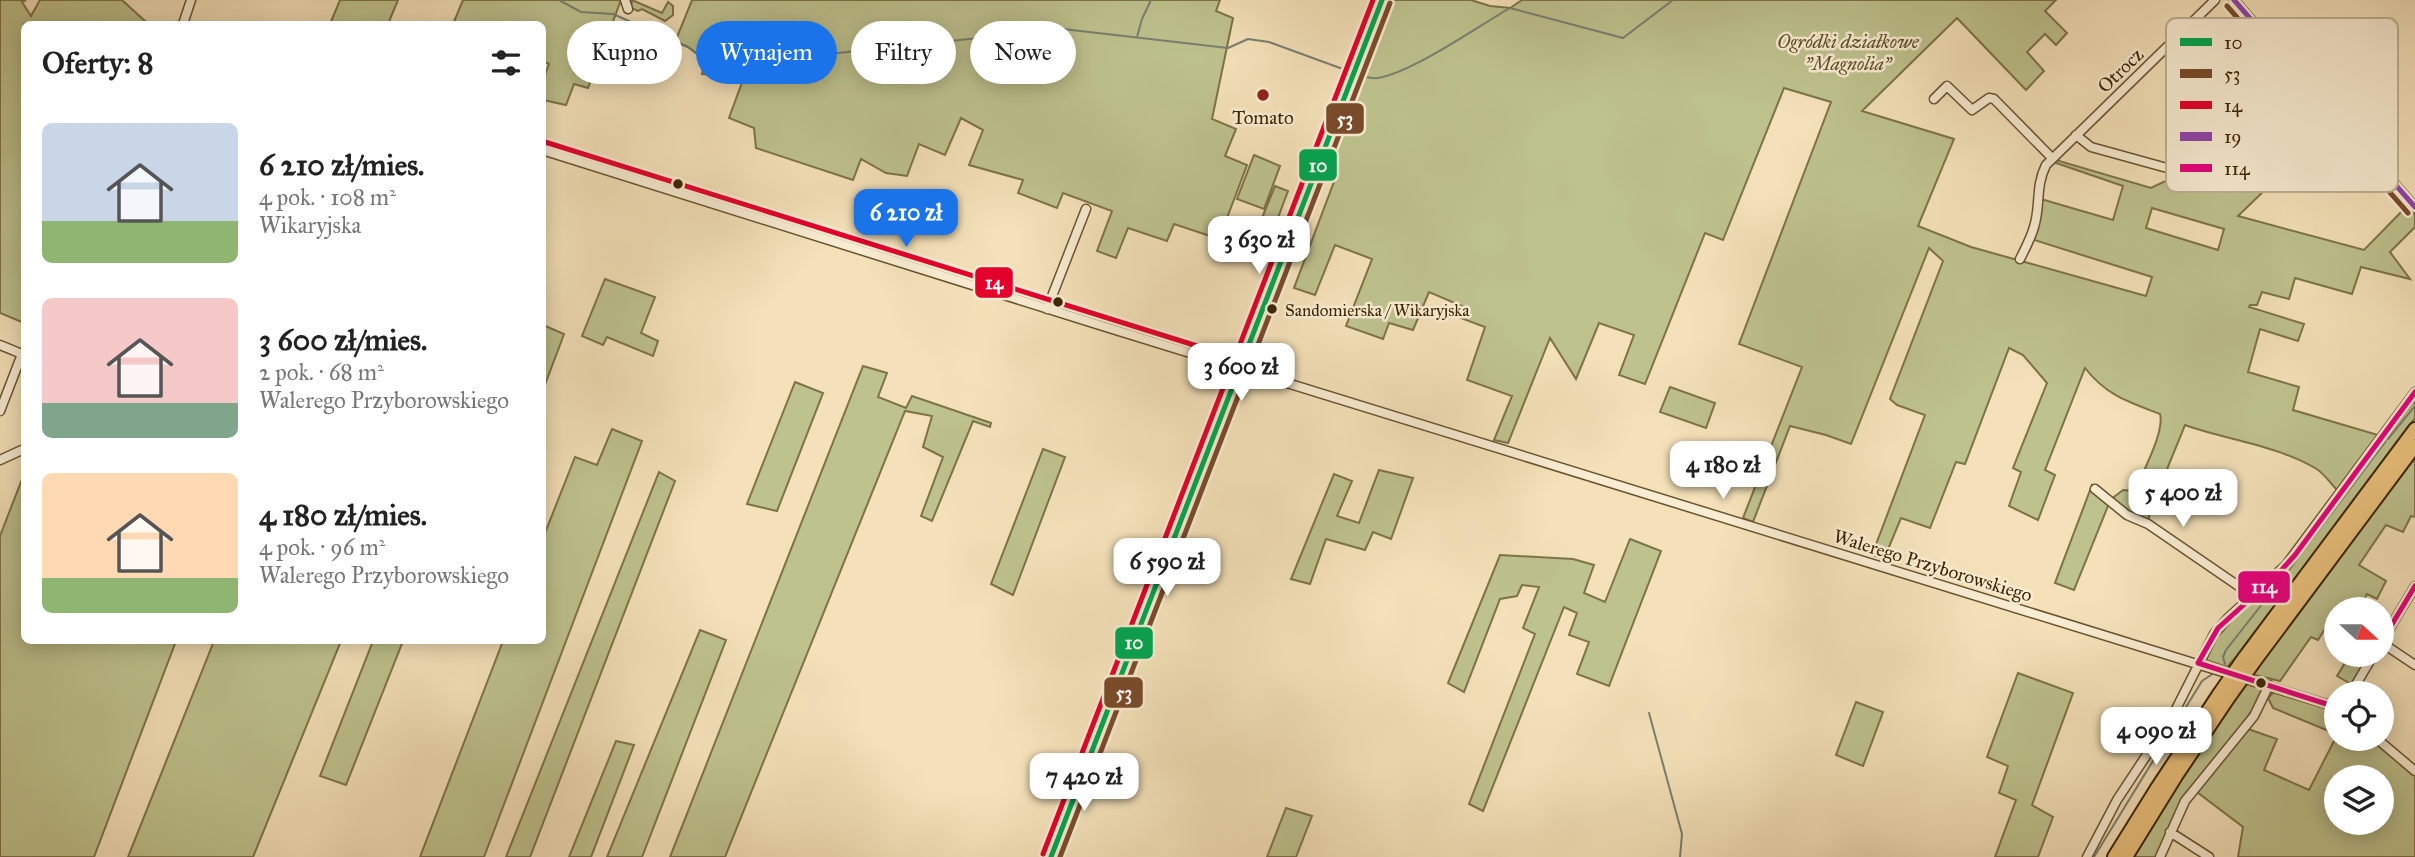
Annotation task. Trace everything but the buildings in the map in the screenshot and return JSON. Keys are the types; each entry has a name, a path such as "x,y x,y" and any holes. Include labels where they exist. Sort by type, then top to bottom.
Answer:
{"highway":[{"path":"2115,857 2157,788 2415,429"},
{"path":"2249,660 2415,446"},
{"path":"2126,857 2224,696"}],"street":[{"path":"184,21 191,0"},
{"path":"625,0 628,9"},
{"path":"1051,857 1382,0"},
{"name":"Otrocz","path":"2196,18 2215,0"},
{"path":"2234,0 2250,18"},
{"name":"Otrocz","path":"2050,161 2166,48"},
{"path":"1934,99 1947,86 1972,110 1989,98 1994,99 2050,161 2040,177 2034,228 2020,259"},
{"path":"2076,135 2091,147 2166,168"},
{"name":"Walerego Przyborowskiego","path":"546,151 1047,309 2324,703"},
{"path":"2398,187 2415,206"},
{"path":"1047,309 1086,209"},
{"path":"0,345 21,354"},
{"path":"0,411 21,357"},
{"path":"2087,857 2117,800 2173,715 2218,628 2295,555 2415,392"},
{"path":"1,458 21,450"},
{"path":"2095,489 2127,515 2148,524 2253,596"},
{"path":"2394,625 2411,601 2415,586"},
{"path":"2394,650 2415,665"},
{"path":"2160,857 2194,788 2254,716 2269,685"},
{"path":"2391,751 2415,771"},
{"path":"2170,832 2209,857"}],"green space":[{"path":"0,0 26,0 22,2 31,16 40,0 122,0 145,21 21,21 21,322 0,313"},
{"path":"340,0 398,0 389,21 331,21"},
{"path":"463,0 621,0 613,21 567,21 567,84 574,84 566,105 546,101 546,72 549,64 546,62 546,21 454,21"},
{"path":"632,0 662,13 668,2 673,6 673,15 665,21 642,9 638,11 631,8"},
{"path":"692,0 1220,0 1216,11 1233,18 1212,119 1236,129 1225,156 1247,165 1219,239 1174,224 1167,241 1128,228 1116,258 1097,251 1112,211 1063,193 1057,208 1018,193 1023,180 969,165 983,130 961,118 945,155 919,144 907,176 886,173 861,159 853,180 756,148 754,128 729,118 741,84 837,84 837,21 696,21 696,53 682,45 682,25"},
{"name":"Ogródki działkowe \"Magnolia\"","path":"1389,0 1471,0 1510,8 1522,0 2056,0 2045,11 2067,33 2056,45 2045,34 2027,52 2044,71 2026,90 1957,18 1862,111 1954,139 1918,226 1971,247 2146,296 2152,277 2031,239 2037,230 2041,199 2113,220 2123,186 2053,162 2056,160 2151,188 2166,181 2166,192 2263,192 2238,216 2364,250 2407,206 2415,215 2415,227 2390,252 2410,279 2361,267 2352,294 2295,278 2289,299 2262,292 2257,305 2249,307 2304,324 2298,341 2260,329 2248,372 2299,387 2293,410 2378,435 2338,491 2318,470 2300,460 2185,425 2150,511 2148,524 2110,501 2074,590 2055,583 2092,485 2110,500 2123,490 2135,491 2156,442 2161,422 2160,414 2110,391 2085,368 2045,470 2055,475 2038,520 2009,506 2021,472 2013,468 2047,383 2023,355 2009,348 1965,464 1956,462 1930,528 1901,518 1884,559 1872,555 1925,415 1897,405 1890,399 1943,261 1929,248 1851,444 1790,426 1753,522 1743,518 1802,367 1739,344 1831,102 1784,88 1723,240 1705,233 1645,384 1619,375 1634,335 1599,323 1576,379 1550,338 1508,443 1494,440 1512,396 1467,380 1485,327 1458,317 1462,306 1429,292 1413,330 1389,323 1383,339 1346,326 1372,259 1335,245 1315,295 1294,288 1335,179 1321,172","holes":["2152,208 2224,229 2218,250 2146,228"]},
{"path":"574,84 590,84 588,88"},
{"path":"1254,155 1280,166 1264,209 1237,199"},
{"path":"1275,186 1288,191 1276,223 1262,218"},
{"path":"605,279 655,297 641,333 658,341 653,356 607,337 603,345 582,336"},
{"path":"546,326 564,334 546,382"},
{"path":"863,366 887,373 878,397 906,408 912,396 991,423 990,427 973,421 932,521 921,516 943,457 923,447 932,416 905,411 725,857 670,857"},
{"path":"795,382 823,393 777,511 747,504"},
{"path":"1670,387 1715,403 1706,428 1660,412"},
{"path":"2415,396 2415,418 2236,657 2227,667 2206,660 2217,635 2226,623 2284,572"},
{"path":"612,429 642,441 484,857 420,857 502,644 546,644 546,530 575,457 597,465"},
{"path":"1043,449 1065,457 1013,595 991,584"},
{"path":"2415,454 2415,517 2411,516 2403,532 2386,525 2359,565 2386,581 2378,597 2367,594 2365,597 2324,597 2324,630 2318,640 2311,637 2280,681 2251,674"},
{"path":"1379,470 1413,478 1391,539 1373,532 1365,550 1326,539 1310,584 1291,579 1334,474 1352,481 1337,516 1359,523"},
{"path":"659,472 675,481 530,857 506,857"},
{"path":"21,482 21,644 175,644 94,857 0,857 0,536"},
{"path":"1630,539 1661,551 1609,686 1577,674 1589,642 1569,635 1577,613 1564,607 1483,811 1469,804 1535,634 1523,628 1539,587 1522,585 1517,596 1500,599 1464,692 1448,683 1500,555 1573,559 1594,565 1584,593 1605,602"},
{"path":"700,630 726,640 642,857 607,857"},
{"path":"213,644 340,644 253,857 128,857"},
{"path":"372,644 402,644 346,785 320,776"},
{"path":"2342,667 2362,667 2353,681 2346,681 2337,676"},
{"path":"2018,673 2073,693 2032,805 2053,817 2038,857 1995,857 2016,800 1999,793 2008,766 1987,757"},
{"path":"2246,682 2263,690 2248,717 2185,796 2156,857 2132,857 2158,813"},
{"path":"2274,692 2324,707 2324,729 2273,708 2268,698"},
{"path":"1856,702 1883,712 1863,766 1836,755"},
{"path":"2248,729 2277,739 2264,770 2309,790 2329,751 2386,751 2415,775 2415,857 2238,857 2243,827 2197,792"},
{"path":"616,741 634,745 591,857 569,857"},
{"path":"1286,808 1312,816 1296,857 1267,857"}],"waterway":[{"path":"559,0 581,12 613,14 688,47 705,60 791,58 1063,29 1228,48 1248,39 1269,42 1351,72"},
{"path":"1137,37 1151,0"},
{"path":"1356,74 1378,78 1409,67 1510,8 1623,38 1673,0"},
{"path":"2388,439 2415,406"},
{"path":"2276,587 2386,441"},
{"path":"2225,664 2223,657 2226,650 2274,589"},
{"path":"2094,857 2202,681 2214,673"},
{"path":"1649,713 1682,834 1680,857"}],"transit line":[{"name":"14","path":"1043,854 1373,0"},
{"name":"10","path":"1051,857 1382,0"},
{"name":"19","path":"2234,0 2250,18"},
{"name":"53","path":"1060,857 1390,3"},
{"name":"53","path":"2227,6 2237,18"},
{"name":"14","path":"546,142 1242,360"},
{"name":"19","path":"2398,188 2415,207"},
{"name":"53","path":"2390,192 2408,213"},
{"name":"114","path":"2324,703 2198,663 2218,628 2295,555 2415,392"},
{"name":"114","path":"2394,621 2415,586"}],"place":[{"name":"Tomato","path":"1263,95"},
{"name":"Sandomierska / Wikaryjska","path":"1272,309"}]}
